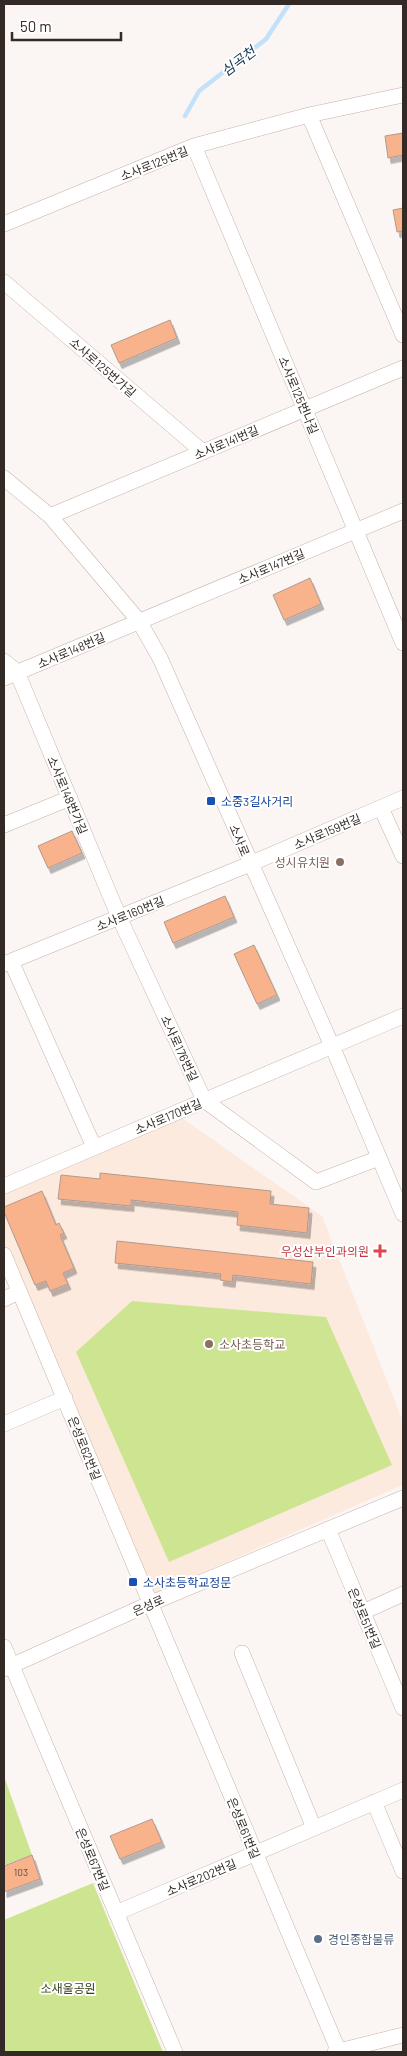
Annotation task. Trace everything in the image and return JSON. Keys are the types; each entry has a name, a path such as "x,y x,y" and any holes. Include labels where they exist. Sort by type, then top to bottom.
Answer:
{"street":[{"name":"소사로125번길","path":"4,224 194,146 309,115 403,95"},
{"path":"309,115 403,335"},
{"name":"소사로125번나길","path":"194,146 403,643"},
{"name":"소사로125번가길","path":"4,282 203,452"},
{"name":"소사로141번길","path":"50,516 403,368"},
{"name":"소사로","path":"4,478 50,516 139,622 160,658 332,1046 403,1214"},
{"name":"소사로147번길","path":"139,622 403,511"},
{"name":"소사로148번길","path":"10,675 139,622"},
{"path":"4,661 10,675"},
{"name":"소사로148번가길","path":"10,675 70,798 119,917"},
{"path":"4,825 70,798"},
{"name":"소사로159번길","path":"250,864 403,798"},
{"path":"381,808 403,856"},
{"name":"소사로160번길","path":"94,1147 7,963 250,864"},
{"name":"소사로176번길","path":"119,917 204,1100 316,1182 379,1158"},
{"name":"소사로170번길","path":"4,1186 403,1016"},
{"name":"은성로62번길","path":"4,1255 150,1604"},
{"path":"4,1299 19,1292"},
{"path":"4,1424 64,1398"},
{"name":"은성로","path":"8,1668 150,1604 403,1498"},
{"name":"은성로51번길","path":"328,1529 403,1708"},
{"path":"363,1612 403,1594"},
{"name":"은성로61번길","path":"150,1604 338,2052"},
{"name":"은성로67번길","path":"4,1647 8,1668 175,2052"},
{"path":"242,1653 314,1828"},
{"name":"소사로202번길","path":"116,1913 403,1790"},
{"path":"374,1802 403,1871"},
{"path":"338,2052 403,2035"}],"shaded area":[{"name":"소사초등학교","path":"179,1116 322,1216 403,1421 403,1485 151,1595 4,1245 4,1190"}],"green space":[{"path":"132,1301 326,1317 392,1465 169,1562 76,1352"},
{"path":"4,1776 32,1855 4,1865"},
{"name":"소새울공원","path":"93,1883 163,2052 4,2052 4,1920"}],"building":[{"path":"403,133 403,155 388,158 385,136"},
{"path":"403,208 403,231 397,232 393,210"},
{"path":"170,320 177,338 119,363 111,345"},
{"path":"310,578 321,604 284,620 273,595"},
{"path":"72,831 82,853 48,868 38,846"},
{"path":"225,896 234,917 173,943 164,922"},
{"path":"254,945 277,995 257,1004 234,954"},
{"path":"100,1173 271,1191 270,1204 309,1208 307,1233 237,1225 238,1212 131,1200 131,1206 58,1199 61,1175 100,1179"},
{"path":"42,1191 56,1225 59,1223 64,1233 60,1235 74,1268 63,1273 68,1284 50,1291 46,1281 35,1285 4,1212 4,1207"},
{"path":"117,1241 313,1262 311,1284 233,1275 232,1282 220,1280 221,1274 115,1263"},
{"path":"152,1819 162,1842 120,1859 110,1836"},
{"path":"32,1855 40,1879 4,1892 4,1866"}],"waterway":[{"name":"심곡천","path":"185,116 199,91 266,39 289,4"}],"place":[{"name":"소중3길사거리","path":"211,801"},
{"name":"성시유치원","path":"340,862"},
{"name":"우성산부인과의원","path":"380,1251"},
{"name":"소사초등학교","path":"209,1344"},
{"name":"소사초등학교정문","path":"133,1582"},
{"name":"경인종합물류","path":"318,1939"}]}
